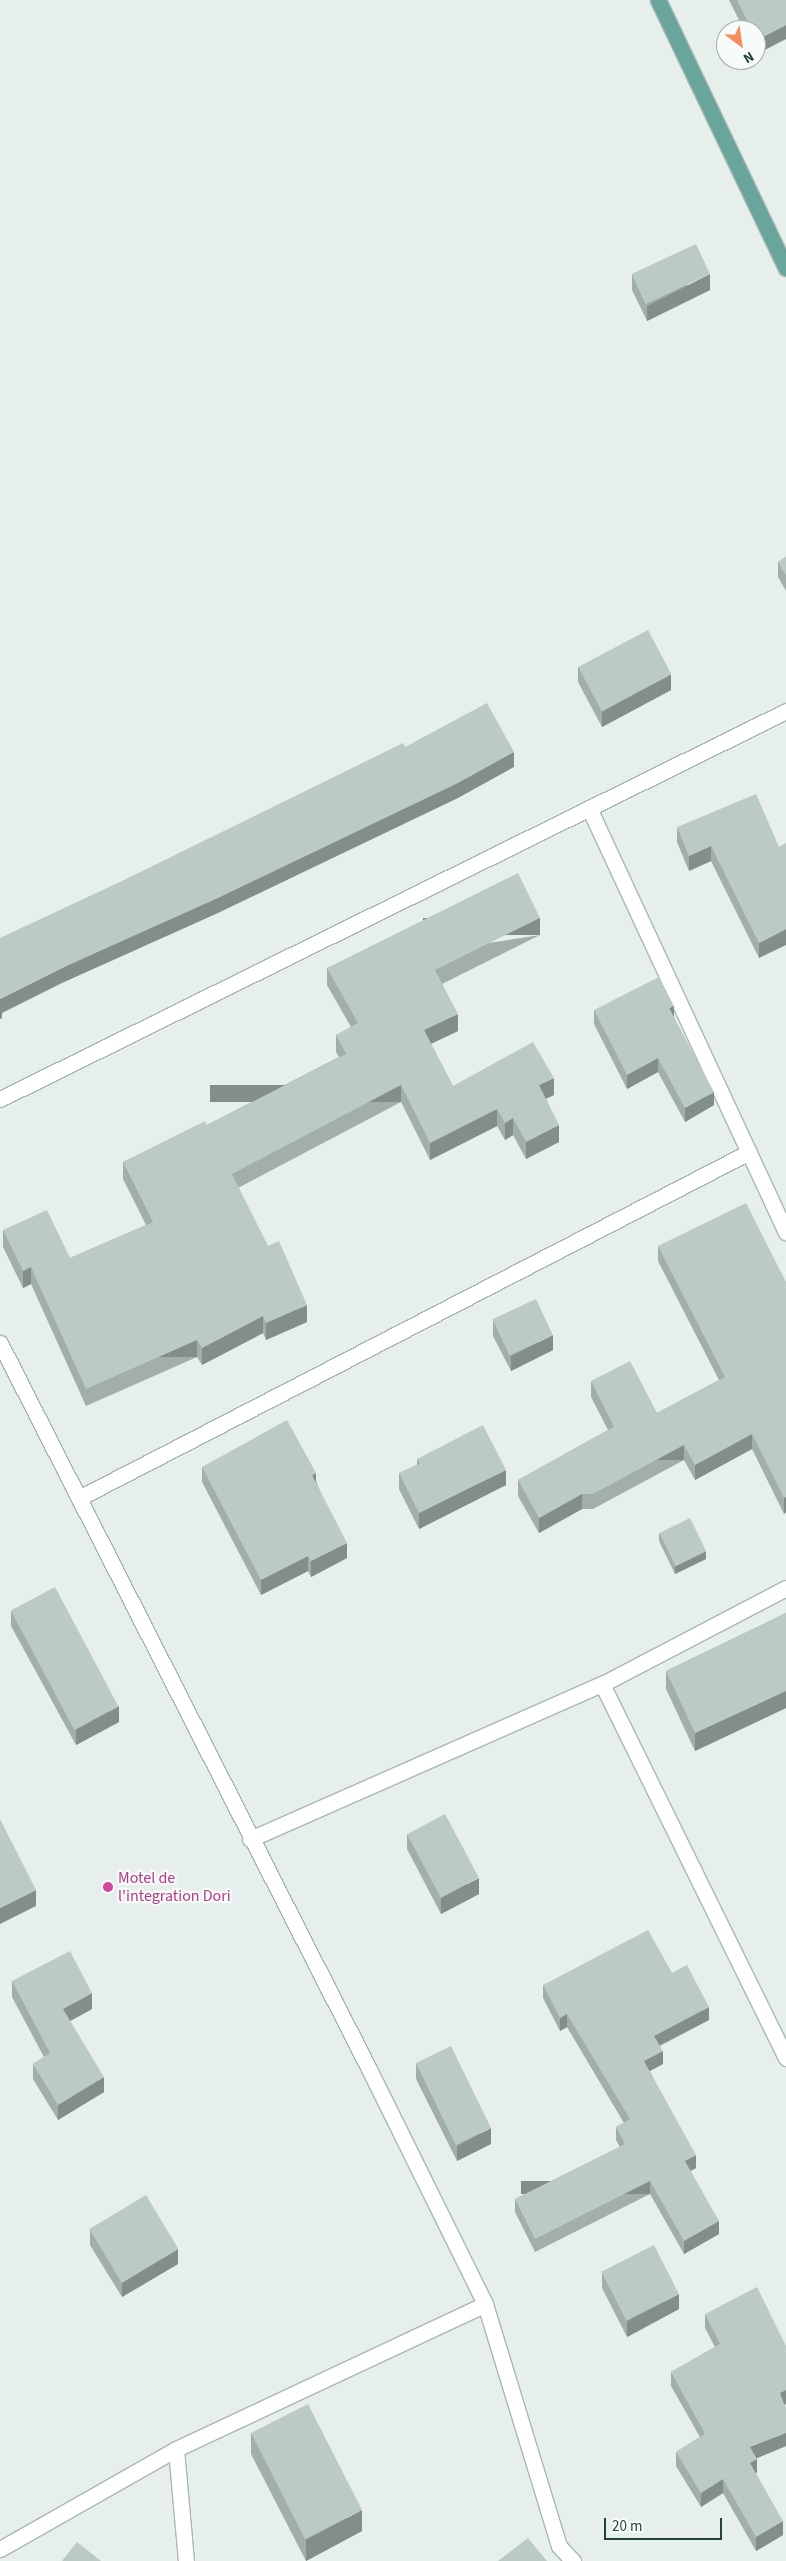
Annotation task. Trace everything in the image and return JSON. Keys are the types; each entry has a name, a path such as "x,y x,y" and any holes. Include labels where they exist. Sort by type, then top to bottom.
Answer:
{"main road":[{"path":"658,0 786,266"}],"street":[{"path":"0,1099 786,710"},
{"path":"589,808 786,1233"},
{"path":"79,1498 749,1152"},
{"path":"0,1343 250,1839 370,2071 484,2304 559,2546 573,2561"},
{"path":"250,1839 602,1684 786,1588"},
{"path":"602,1684 786,2058"},
{"path":"0,2549 176,2450 484,2304"},
{"path":"176,2450 186,2561"}],"building":[{"path":"737,0 786,0 786,25 766,35 766,20 747,20"},
{"path":"696,244 710,274 646,304 632,274"},
{"path":"786,557 786,576 778,562"},
{"path":"648,630 671,674 602,711 578,667"},
{"path":"487,703 514,752 458,783 218,898 62,968 0,999 0,938 124,880 403,743 405,747"},
{"path":"756,794 779,847 786,843 786,929 759,943 711,846 689,856 677,827"},
{"path":"518,873 540,918 435,970 458,1014 424,1030 453,1086 533,1042 554,1078 539,1085 559,1125 526,1142 513,1118 505,1123 497,1109 430,1143 401,1085 232,1174 268,1246 279,1241 307,1305 266,1323 263,1316 202,1348 197,1340 86,1389 31,1267 23,1271 3,1230 47,1210 70,1258 153,1222 123,1162 205,1121 207,1125 346,1054 336,1035 358,1023 327,968"},
{"path":"659,977 674,1006 669,1008 714,1092 685,1108 658,1058 627,1075 594,1010"},
{"path":"746,1203 786,1282 786,1497 784,1498 752,1434 695,1465 684,1445 593,1494 582,1494 539,1518 518,1480 614,1427 591,1381 630,1361 657,1413 725,1377 658,1246"},
{"path":"536,1299 553,1335 509,1356 492,1319"},
{"path":"287,1420 316,1473 312,1475 347,1543 311,1561 308,1556 261,1580 202,1467"},
{"path":"483,1425 506,1470 419,1513 399,1473 420,1464 417,1459"},
{"path":"690,1518 706,1551 676,1566 659,1533"},
{"path":"55,1587 118,1706 74,1730 11,1610"},
{"path":"786,1613 786,1691 695,1733 666,1671"},
{"path":"445,1814 479,1878 441,1898 407,1834"},
{"path":"0,1819 36,1890 0,1908"},
{"path":"648,1930 672,1973 687,1965 709,2007 654,2036 663,2051 644,2061 696,2155 685,2161 719,2221 684,2241 650,2181 535,2239 515,2199 625,2144 616,2127 630,2119 567,2014 560,2018 543,1985"},
{"path":"70,1951 92,1993 63,2009 104,2077 58,2105 33,2064 50,2053 12,1981"},
{"path":"451,2046 491,2128 456,2145 416,2063"},
{"path":"146,2195 178,2249 122,2283 89,2229"},
{"path":"654,2245 679,2294 626,2321 601,2272"},
{"path":"757,2287 786,2346 786,2390 780,2393 786,2409 786,2433 750,2447 757,2459 750,2463 783,2521 756,2537 723,2479 701,2493 676,2452 705,2434 671,2372 720,2344 705,2314"},
{"path":"308,2404 362,2510 305,2539 251,2433"},
{"path":"528,2538 547,2561 498,2561"},
{"path":"77,2542 101,2561 62,2561"}],"place":[{"name":"Motel de l'integration Dori","path":"108,1887"}]}
